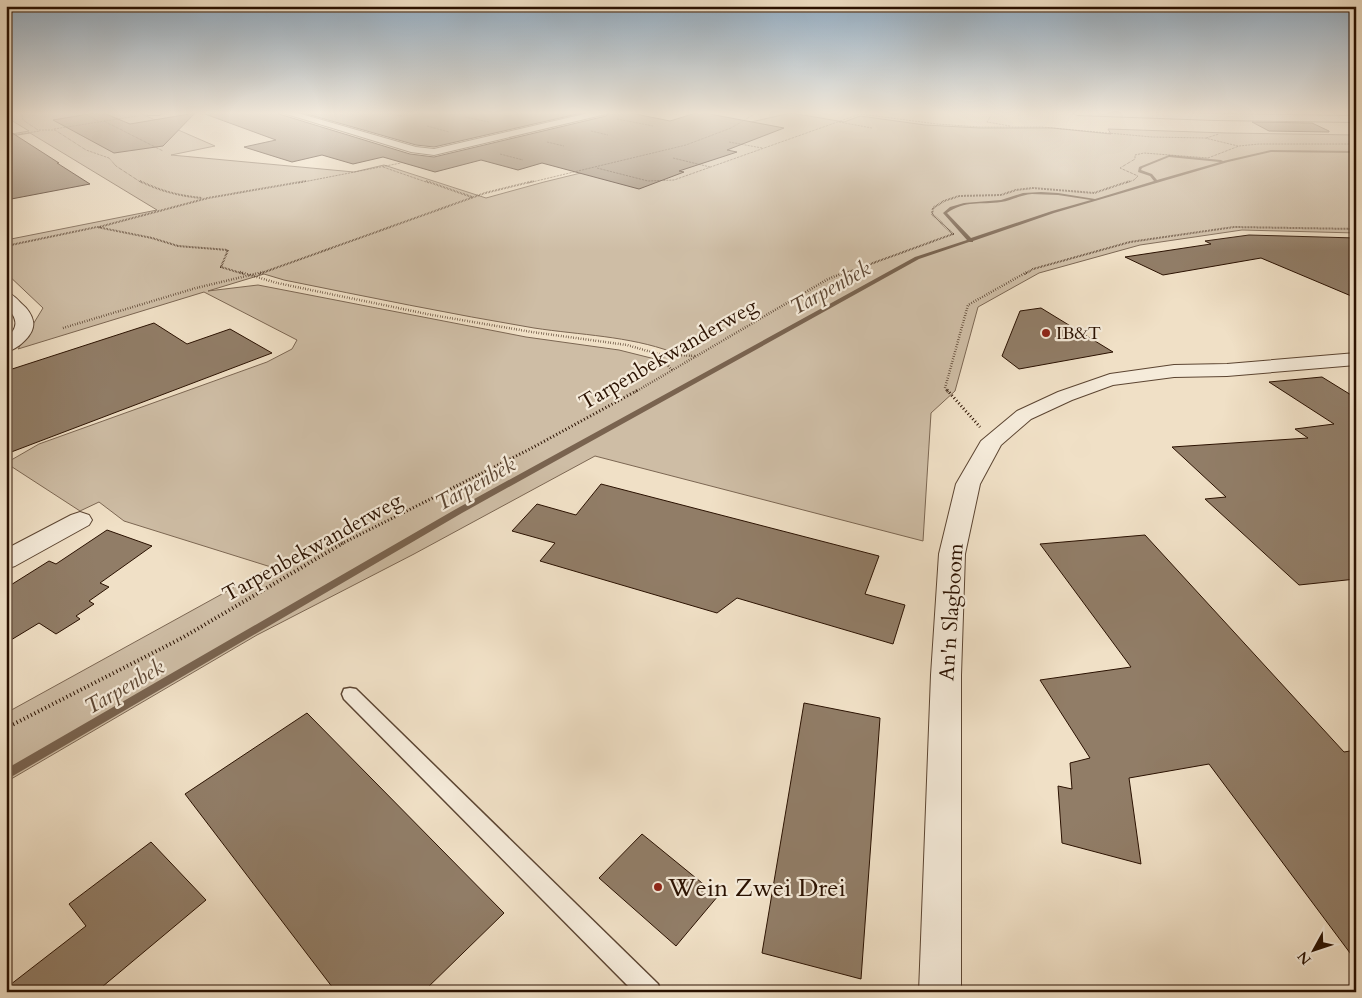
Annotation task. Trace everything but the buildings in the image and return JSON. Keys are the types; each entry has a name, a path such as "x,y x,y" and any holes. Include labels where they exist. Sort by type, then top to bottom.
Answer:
{"street":[{"path":"6,297 20,310 26,320 20,334 6,346"},
{"name":"An'n Slagboom","path":"940,992 946,675 952,554 968,484 992,440 1024,415 1065,396 1110,380 1174,370 1227,370 1356,359"},
{"path":"6,560 80,520"}],"lane":[{"path":"350,694 650,992"}],"path":[{"path":"110,159 116,166 141,182 160,190 188,197 208,198"},
{"path":"63,328 196,288 251,276 472,197 632,159"},
{"path":"675,159 710,167"},
{"path":"595,167 648,181 674,180 733,159"},
{"name":"Tarpenbekwanderweg","path":"6,728 182,638 353,537 530,449 672,370 828,279 953,234 932,214 933,208 944,201 959,196 1001,195 1016,190 1033,188 1094,193 1134,180 1138,176 1120,168 1135,159"},
{"path":"6,246 97,227 208,198 382,167 472,197"},
{"path":"97,227 152,238 178,246 228,250 221,267 251,276 432,315 532,332 627,345 658,354 696,356"},
{"path":"992,440 945,388 968,305 1032,269 1130,242 1234,227 1356,229"},
{"path":"658,354 672,370"}],"shaded area":[{"path":"72,159 209,159 354,172 384,165 486,198 640,159 1356,159 1356,233 1242,230 1140,245 1039,273 978,307 955,391 931,413 923,541 595,456 414,554 257,635 6,782 6,713 271,567 124,521 99,502 80,511 6,463 39,444 267,362 292,349 297,340 204,292 18,349 43,308 6,273 6,240 157,210","holes":["264,274 284,280 534,328 639,342 672,352 659,360 619,350 526,337 258,285 208,291"]}],"waterway":[{"name":"Tarpenbek","path":"1157,182 1151,175 1139,171 1141,167 1162,159"},
{"name":"Tarpenbek","path":"1196,159 1221,161"},
{"name":"Tarpenbek","path":"1157,182 1238,159"},
{"name":"Tarpenbek","path":"970,240 1053,212 1157,182"},
{"name":"Tarpenbek","path":"970,240 945,213 958,205 972,202 1001,201 1032,193 1050,193 1093,199"},
{"name":"Tarpenbek","path":"6,775 459,511 917,258 970,240"}],"place":[{"name":"IB&T","path":"1046,333"},
{"name":"Wein Zwei Drei","path":"658,887"}]}
